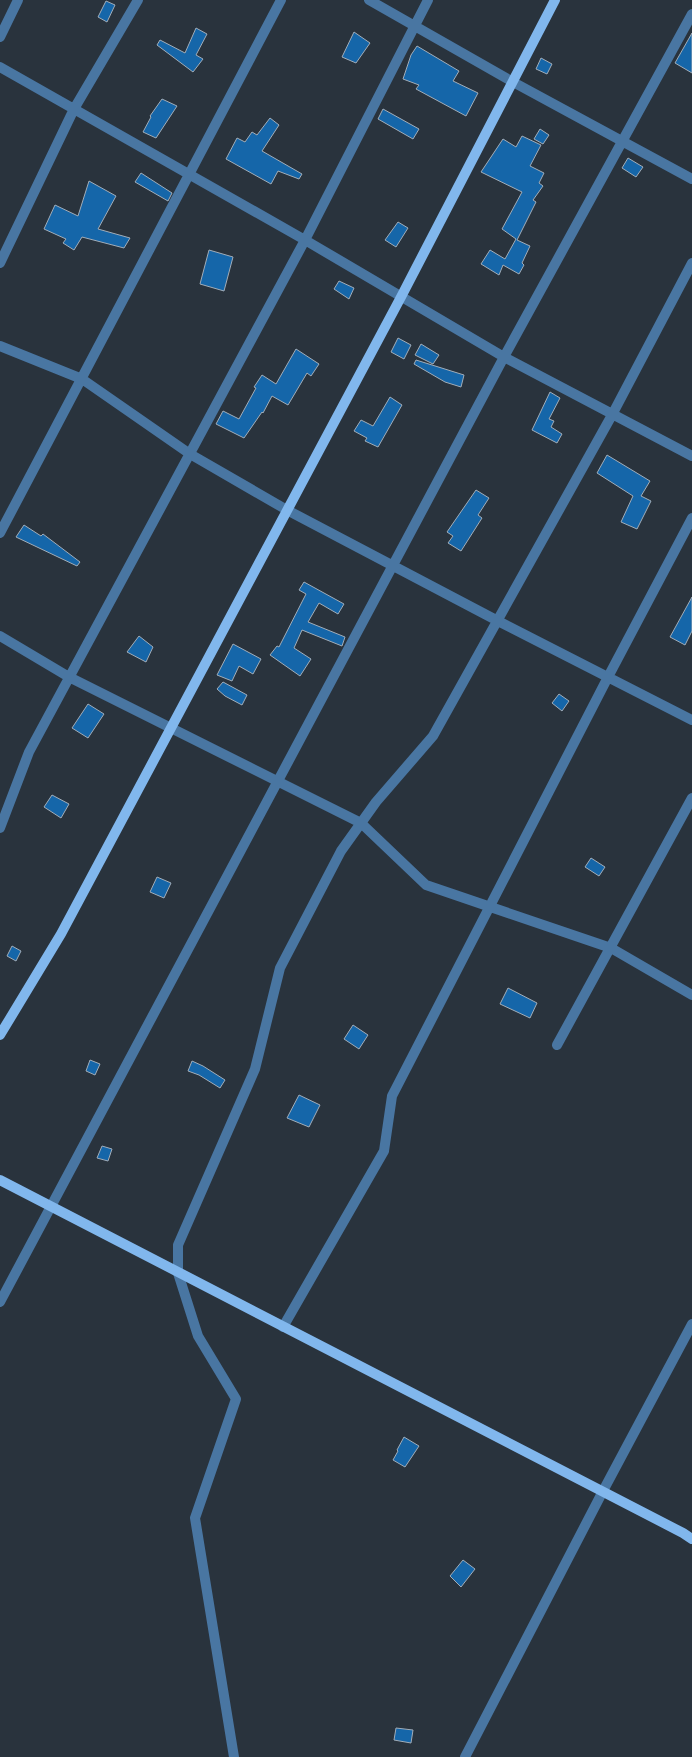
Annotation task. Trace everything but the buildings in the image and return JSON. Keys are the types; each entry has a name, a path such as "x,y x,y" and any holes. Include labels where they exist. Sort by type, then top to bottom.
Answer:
{"main road":[{"path":"0,1035 60,934 171,728 401,297 555,0"},
{"path":"0,1180 178,1274 603,1491 692,1539"}],"street":[{"path":"0,37 18,0"},
{"path":"0,263 74,109 138,0"},
{"path":"0,533 281,0"},
{"path":"369,0 513,82 692,179"},
{"path":"0,828 29,752 305,240 428,0"},
{"path":"0,1302 504,358 692,14"},
{"path":"0,67 305,240 504,358 692,456"},
{"path":"234,1757 195,1518 236,1399 198,1336 178,1274 178,1245 255,1069 280,968 341,851 376,802 433,736 612,415 692,263"},
{"path":"0,346 82,379 190,454 287,510 692,720"},
{"path":"283,1327 384,1151 392,1096 608,677 692,518"},
{"path":"0,636 69,677 361,823 426,884 610,948 692,995"},
{"path":"557,1045 692,798"},
{"path":"465,1757 603,1491 692,1324"}]}
